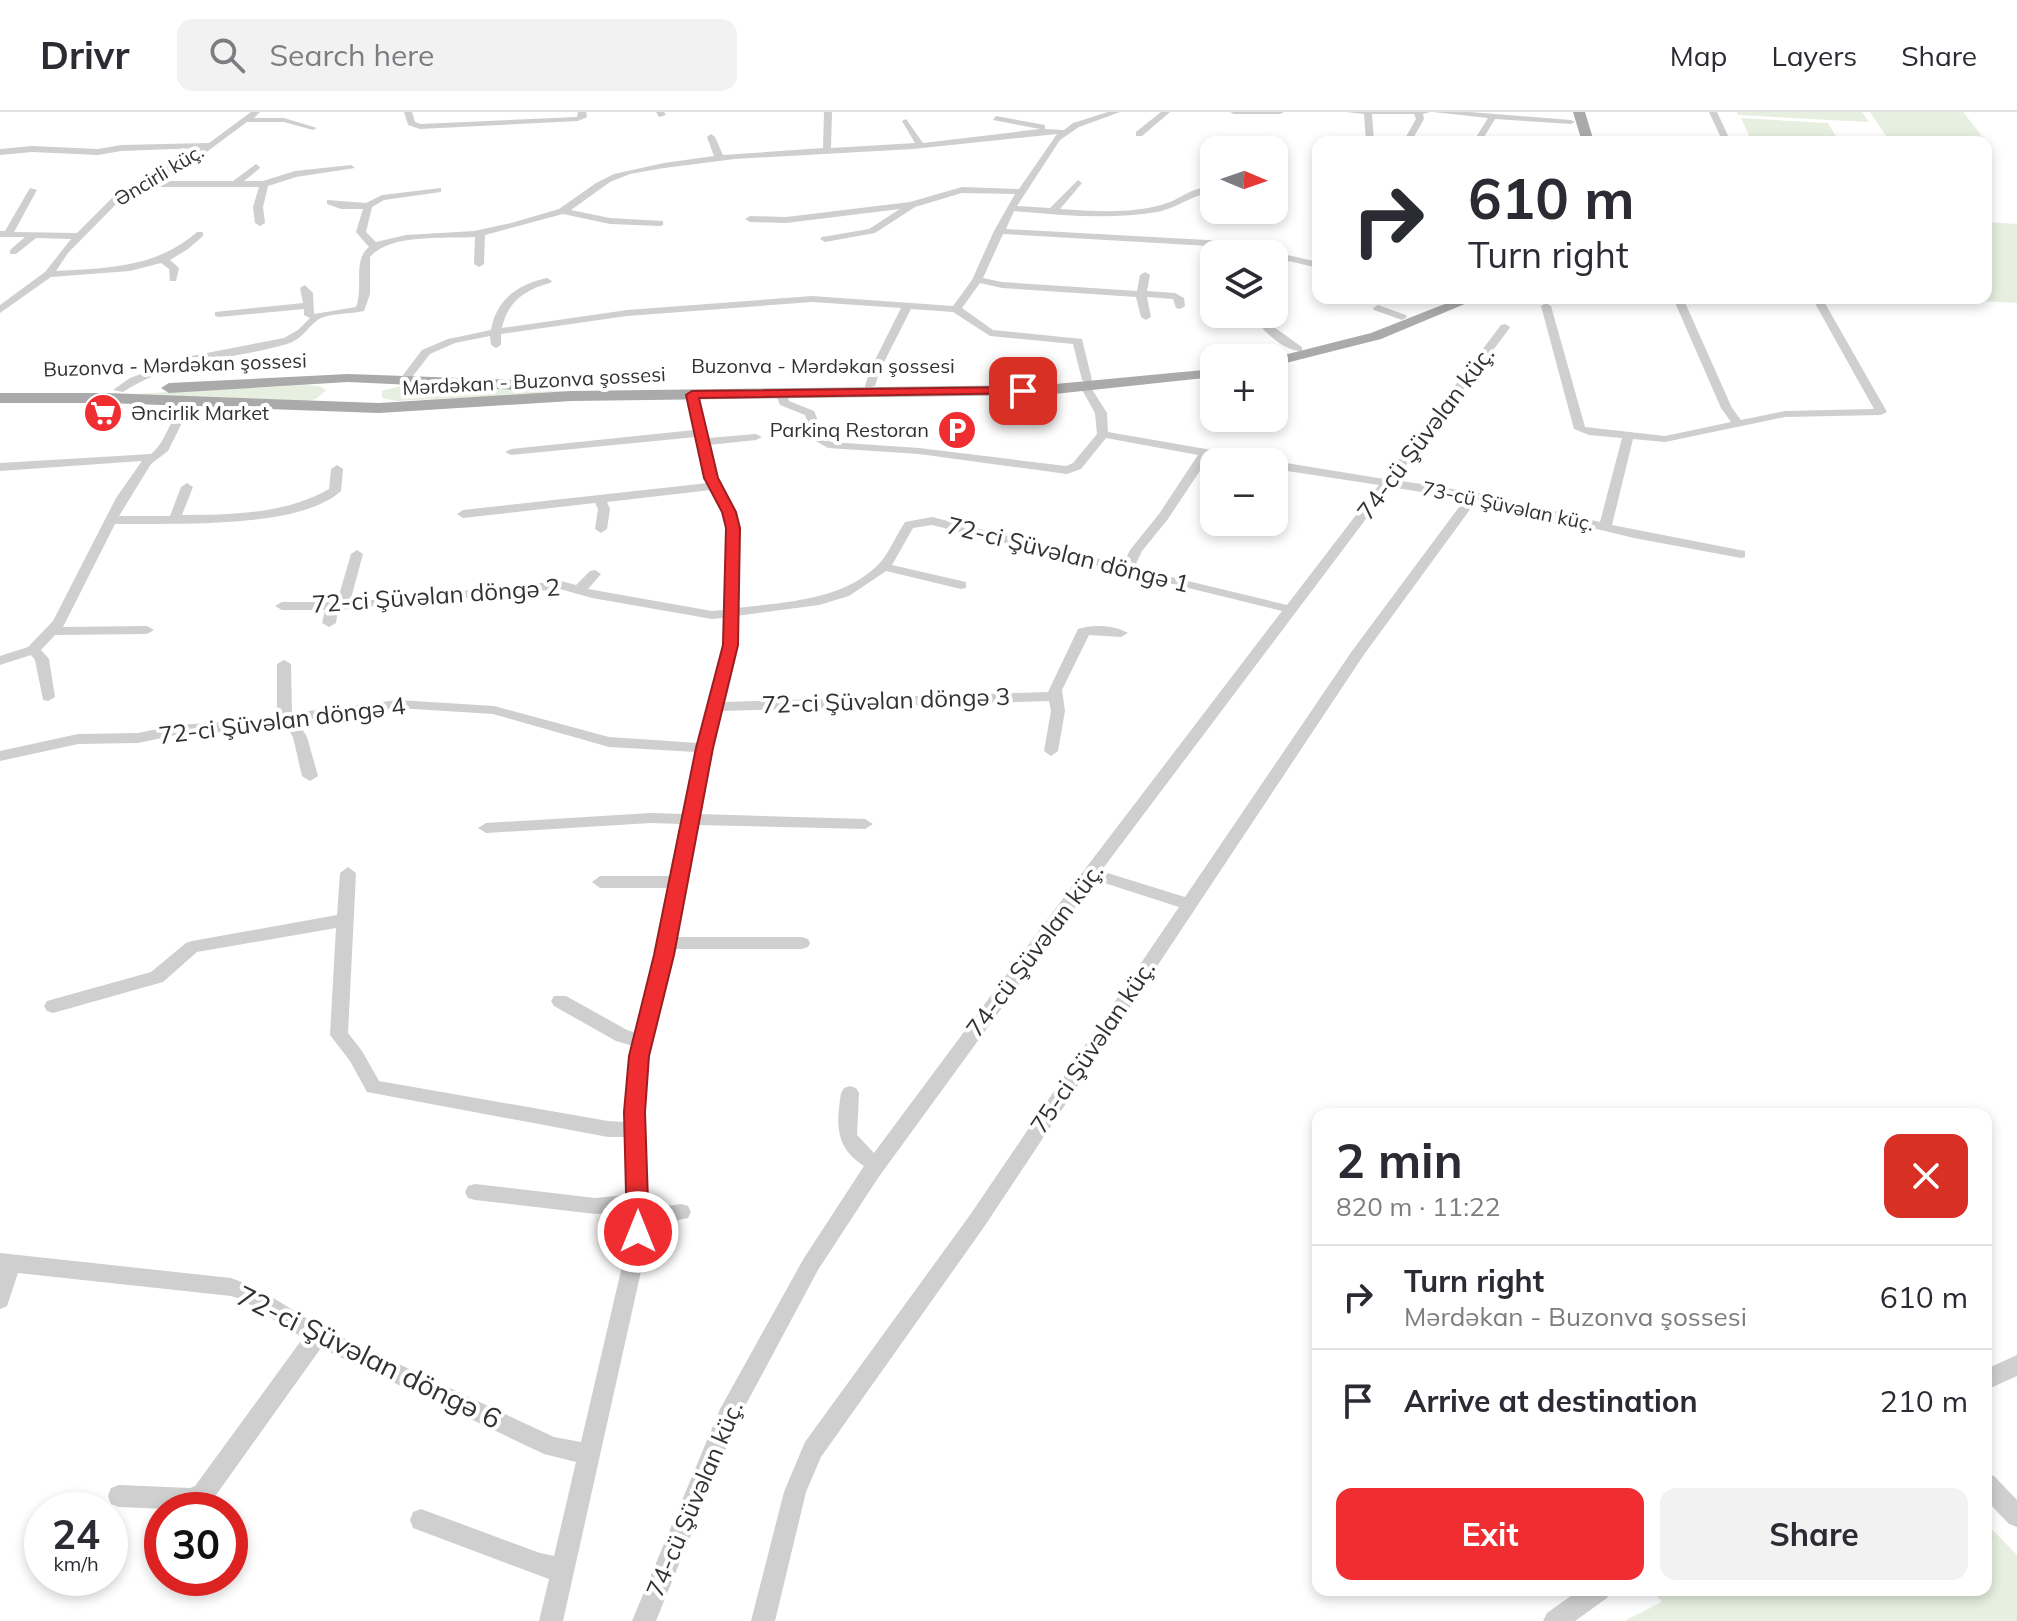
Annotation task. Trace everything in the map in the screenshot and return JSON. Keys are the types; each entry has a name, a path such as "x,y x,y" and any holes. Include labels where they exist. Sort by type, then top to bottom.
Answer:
{"main road":[{"path":"1573,115 1575,136"},
{"path":"1573,115 1585,136"},
{"path":"1288,351 1402,317 1434,304"},
{"path":"1288,358 1376,336 1457,304"},
{"name":"Buzonva - Mərdəkan şossesi","path":"0,391 119,390 273,381 405,379 595,388 1087,384 1200,367"},
{"name":"Mərdəkan - Buzonva şossesi","path":"0,398 107,398 336,408 571,396 782,395 1087,384 1200,374"},
{"path":"405,379 380,388 372,398 380,404 419,406"},
{"path":"253,405 318,403 335,391 335,387 320,381 273,381"}],"street":[{"name":"Əncirli küç.","path":"0,310 49,274 64,251 118,197 194,157 256,112"},
{"path":"408,112 412,125 420,127 578,119 583,117 582,112"},
{"path":"827,148 828,112"},
{"path":"996,118 1064,132 1116,112"},
{"path":"1139,134 1166,112"},
{"path":"1234,112 1280,112"},
{"path":"1350,112 1426,112"},
{"path":"1368,112 1370,136"},
{"path":"1437,112 1493,116 1573,115"},
{"path":"1713,112 1724,136"},
{"path":"1410,136 1420,119 1418,113"},
{"path":"1481,136 1493,116"},
{"path":"242,120 284,120 313,128"},
{"path":"906,121 920,145"},
{"path":"119,390 134,380 195,358 291,344 313,318 357,311 362,307 367,280 363,262 366,254 375,247 405,239 480,234 562,211 597,183 610,177 719,157 827,148 920,145 1051,131"},
{"path":"956,309 977,280 1011,208 1064,132"},
{"path":"711,137 719,157"},
{"path":"0,152 32,149 98,152 121,148 210,145"},
{"path":"236,183 256,167"},
{"path":"141,184 264,184 295,174 351,168"},
{"path":"953,177 965,190"},
{"path":"1053,211 1078,183"},
{"path":"260,223 258,207 264,184"},
{"path":"1011,208 1053,211 1156,209 1185,202 1200,189"},
{"path":"4,234 33,190"},
{"path":"330,202 341,206 368,206 382,198 438,190"},
{"path":"750,219 786,220 911,205 965,190 1021,192"},
{"path":"825,239 872,231 911,205"},
{"path":"368,206 361,232 375,247"},
{"path":"562,211 610,221 660,223"},
{"path":"999,231 1200,243"},
{"path":"4,234 80,236"},
{"path":"49,274 116,270 164,260 188,246 200,234"},
{"path":"479,264 480,234"},
{"path":"13,252 34,235"},
{"path":"1288,259 1312,264"},
{"path":"164,260 174,268 173,279"},
{"path":"1145,275 1141,295 1146,317"},
{"path":"977,280 1175,296 1179,298 1180,306"},
{"path":"496,345 494,332 514,295 529,285 547,281"},
{"path":"305,288 308,293 307,313 313,318"},
{"path":"405,379 422,356 434,348 494,332 603,312 800,300 858,300 907,307 956,309 990,333 1078,341 1087,384 1104,420 1103,434 1077,466 1067,470 919,451 828,445 820,440 810,413 784,403 782,395"},
{"path":"1681,304 1727,408 1738,423"},
{"path":"1546,306 1580,429 1673,438 1785,414 1881,412 1820,304"},
{"path":"219,314 307,306"},
{"path":"870,386 907,307"},
{"path":"1378,308 1402,317"},
{"name":"74-cü Şüvəlan küç.","path":"644,1621 728,1416 819,1250 877,1165 1091,873 1505,327"},
{"path":"1268,328 1298,349"},
{"path":"551,1621 632,1270 639,1211 634,1130 642,1041 666,943 704,748 730,645 733,528 729,512 713,486 692,395"},
{"path":"0,661 33,650 67,611 110,520 153,457 164,449 182,412 193,401"},
{"path":"1103,434 1200,452"},
{"path":"1605,527 1628,436"},
{"path":"511,452 756,437"},
{"path":"0,467 153,457"},
{"path":"1128,568 1136,550 1164,516 1200,461"},
{"name":"73-cü Şüvəlan küç.","path":"1288,467 1472,496 1741,554"},
{"path":"110,520 252,515 319,502 335,491 337,469"},
{"path":"463,514 713,486"},
{"path":"175,518 187,487"},
{"name":"75-ci Şüvəlan küç.","path":"763,1621 795,1492 813,1450 977,1221 1357,654 1469,505 1472,496"},
{"path":"600,499 604,509 601,529"},
{"name":"72-ci Şüvəlan döngə 1","path":"884,567 905,529 923,521 959,526 1046,551 1128,568 1293,610"},
{"path":"329,623 357,554"},
{"path":"731,613 828,599 884,567 961,585"},
{"path":"580,589 595,574"},
{"name":"72-ci Şüvəlan döngə 2","path":"282,606 337,606 561,585 592,594 699,614 731,613"},
{"path":"1051,751 1058,711 1055,696 1058,683 1083,632 1091,629 1121,633"},
{"path":"52,631 147,630"},
{"path":"33,650 42,659 48,697"},
{"path":"284,664 282,702 300,737 310,776"},
{"name":"72-ci Şüvəlan döngə 3","path":"716,707 1055,696"},
{"name":"72-ci Şüvəlan döngə 4","path":"0,756 78,739 150,737 176,730 258,725 398,704 494,710 609,742 704,748"},
{"path":"486,828 690,818 865,824"},
{"path":"348,873 339,1035 356,1056 373,1087 593,1126 634,1130"},
{"path":"1091,873 1188,904"},
{"path":"600,882 676,882"},
{"path":"53,1006 157,977 192,947 345,920"},
{"path":"666,943 802,943"},
{"path":"560,1001 622,1036 642,1041"},
{"path":"850,1093 846,1135 857,1152 877,1165"},
{"path":"475,1192 639,1211 681,1212"},
{"path":"0,1300 5,1263"},
{"name":"72-ci Şüvəlan döngə 6","path":"5,1263 231,1287 250,1294 317,1336 552,1447 591,1454"},
{"path":"128,1496 190,1499 203,1494 317,1336"},
{"path":"1992,1377 2017,1365"},
{"path":"1992,1490 2017,1516"},
{"path":"421,1520 540,1565 564,1570"},
{"path":"1555,1621 1590,1596"}],"green space":[{"path":"1737,112 1862,112 1869,122 1738,115"},
{"path":"1870,112 1963,112 1982,136 1886,136"},
{"path":"1741,118 1828,123 1836,136 1749,136"},
{"path":"1992,222 2017,224 2017,303 1992,302"},
{"path":"409,384 579,392 397,401 382,398 382,391"},
{"path":"306,385 326,390 316,399 307,401 133,394"},
{"path":"1992,1529 2017,1555 2017,1621 1624,1621 1662,1602 1658,1596 1992,1596"}],"place":[{"name":"Əncirlik Market","path":"103,413"},
{"name":"Parkinq Restoran","path":"957,430"}],"route":[{"path":"638,1232 634,1112 639,1056 664,955 666,932 704,748 724,679 730,645 733,528 729,512 713,486 692,395 1023,391"}]}
